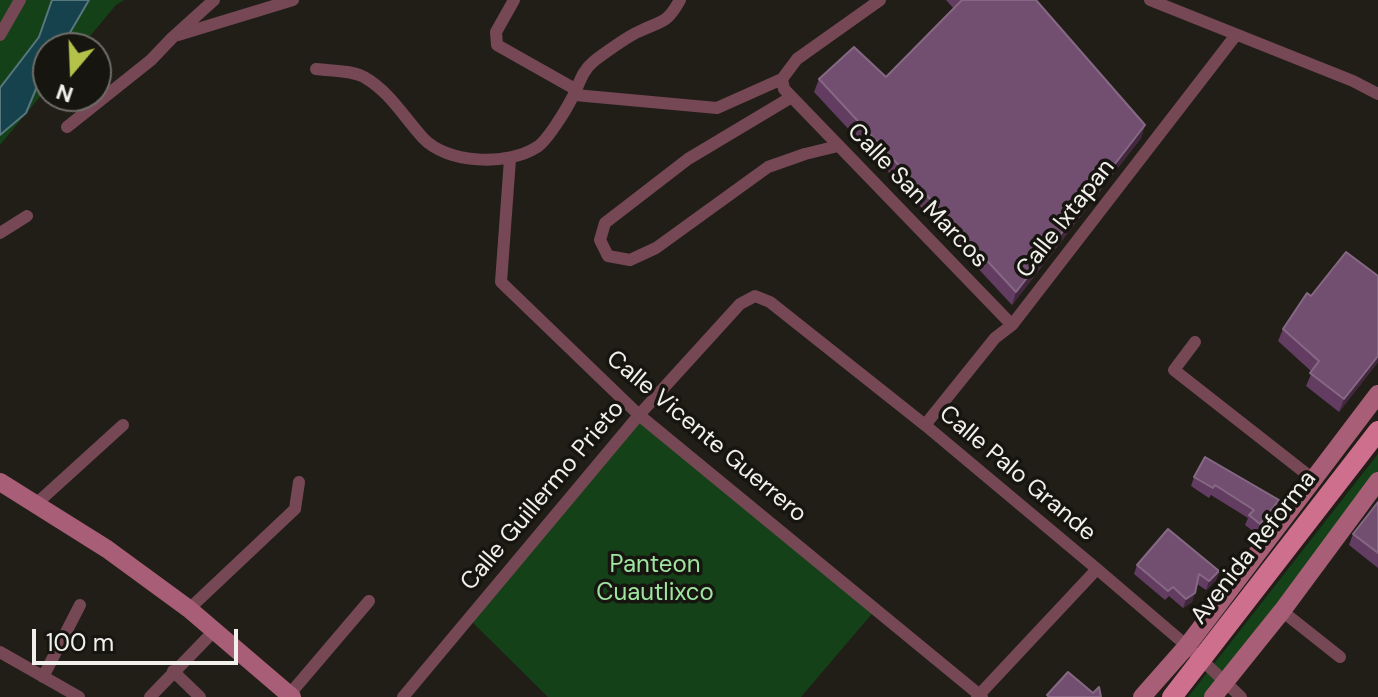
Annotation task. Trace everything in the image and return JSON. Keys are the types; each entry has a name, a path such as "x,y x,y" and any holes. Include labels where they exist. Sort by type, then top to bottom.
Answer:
{"main road":[{"name":"Avenida Reforma","path":"1188,697 1378,431"},
{"name":"Avenida Reforma","path":"1172,697 1207,671 1378,454"}],"street":[{"path":"0,35 20,0"},
{"path":"67,127 151,60 214,0"},
{"path":"172,38 293,0"},
{"path":"514,0 496,32 497,45 575,92 717,108 782,79 797,59 880,0"},
{"path":"316,69 362,76 398,104 424,139 434,147 478,160 510,159 539,146 593,61 637,32 661,24 673,13 680,0"},
{"path":"1150,0 1353,81 1378,94"},
{"name":"Calle Ixtapan","path":"925,425 995,338 1012,325 1236,35"},
{"path":"782,79 790,98 688,159 605,223 600,240 608,256 630,260 656,248 768,167 838,146"},
{"name":"Calle San Marcos","path":"790,98 1012,325"},
{"name":"Calle Vicente Guerrero","path":"510,159 501,282 639,415 979,696"},
{"path":"0,233 27,216"},
{"name":"Calle Guillermo Prieto","path":"403,697 639,415 740,304 755,296"},
{"name":"Calle Palo Grande","path":"755,296 770,302 925,425 1097,569 1207,671 1241,697"},
{"path":"1195,342 1174,370 1313,479"},
{"path":"1207,671 1313,479 1378,394"},
{"path":"36,504 123,425"},
{"path":"1142,697 1207,671 1282,611 1378,481"},
{"path":"0,482 107,549 189,609 290,696 369,601"},
{"path":"189,609 295,509 299,482"},
{"path":"979,696 1097,569"},
{"path":"43,677 80,605"},
{"path":"1282,611 1340,657"},
{"path":"150,697 215,630"},
{"path":"0,652 79,697"},
{"path":"173,671 200,697"}],"green space":[{"path":"0,0 124,0 93,32 32,32 32,106 0,145"},
{"name":"Panteon Cuautlixco","path":"639,415 876,609 801,697 548,697 469,619"},
{"path":"1378,454 1378,481 1213,697 1188,697"}],"water":[{"path":"52,0 89,0 70,32 41,32"},
{"path":"32,46 32,99 26,113 0,135 0,88"}],"building":[{"path":"962,0 1036,0 1145,125 1016,292 819,79 854,47 886,77"},
{"path":"1346,252 1378,276 1378,356 1344,399 1310,373 1319,361 1283,329 1307,293 1311,296"},
{"path":"1205,457 1279,500 1260,524 1249,515 1254,510 1215,485 1213,488 1194,477"},
{"path":"1378,502 1378,553 1353,534"},
{"path":"1168,529 1219,571 1209,581 1199,574 1195,593 1186,599 1173,587 1168,591 1137,565"},
{"path":"1068,672 1093,693 1099,687 1101,697 1049,697 1047,695"}]}
